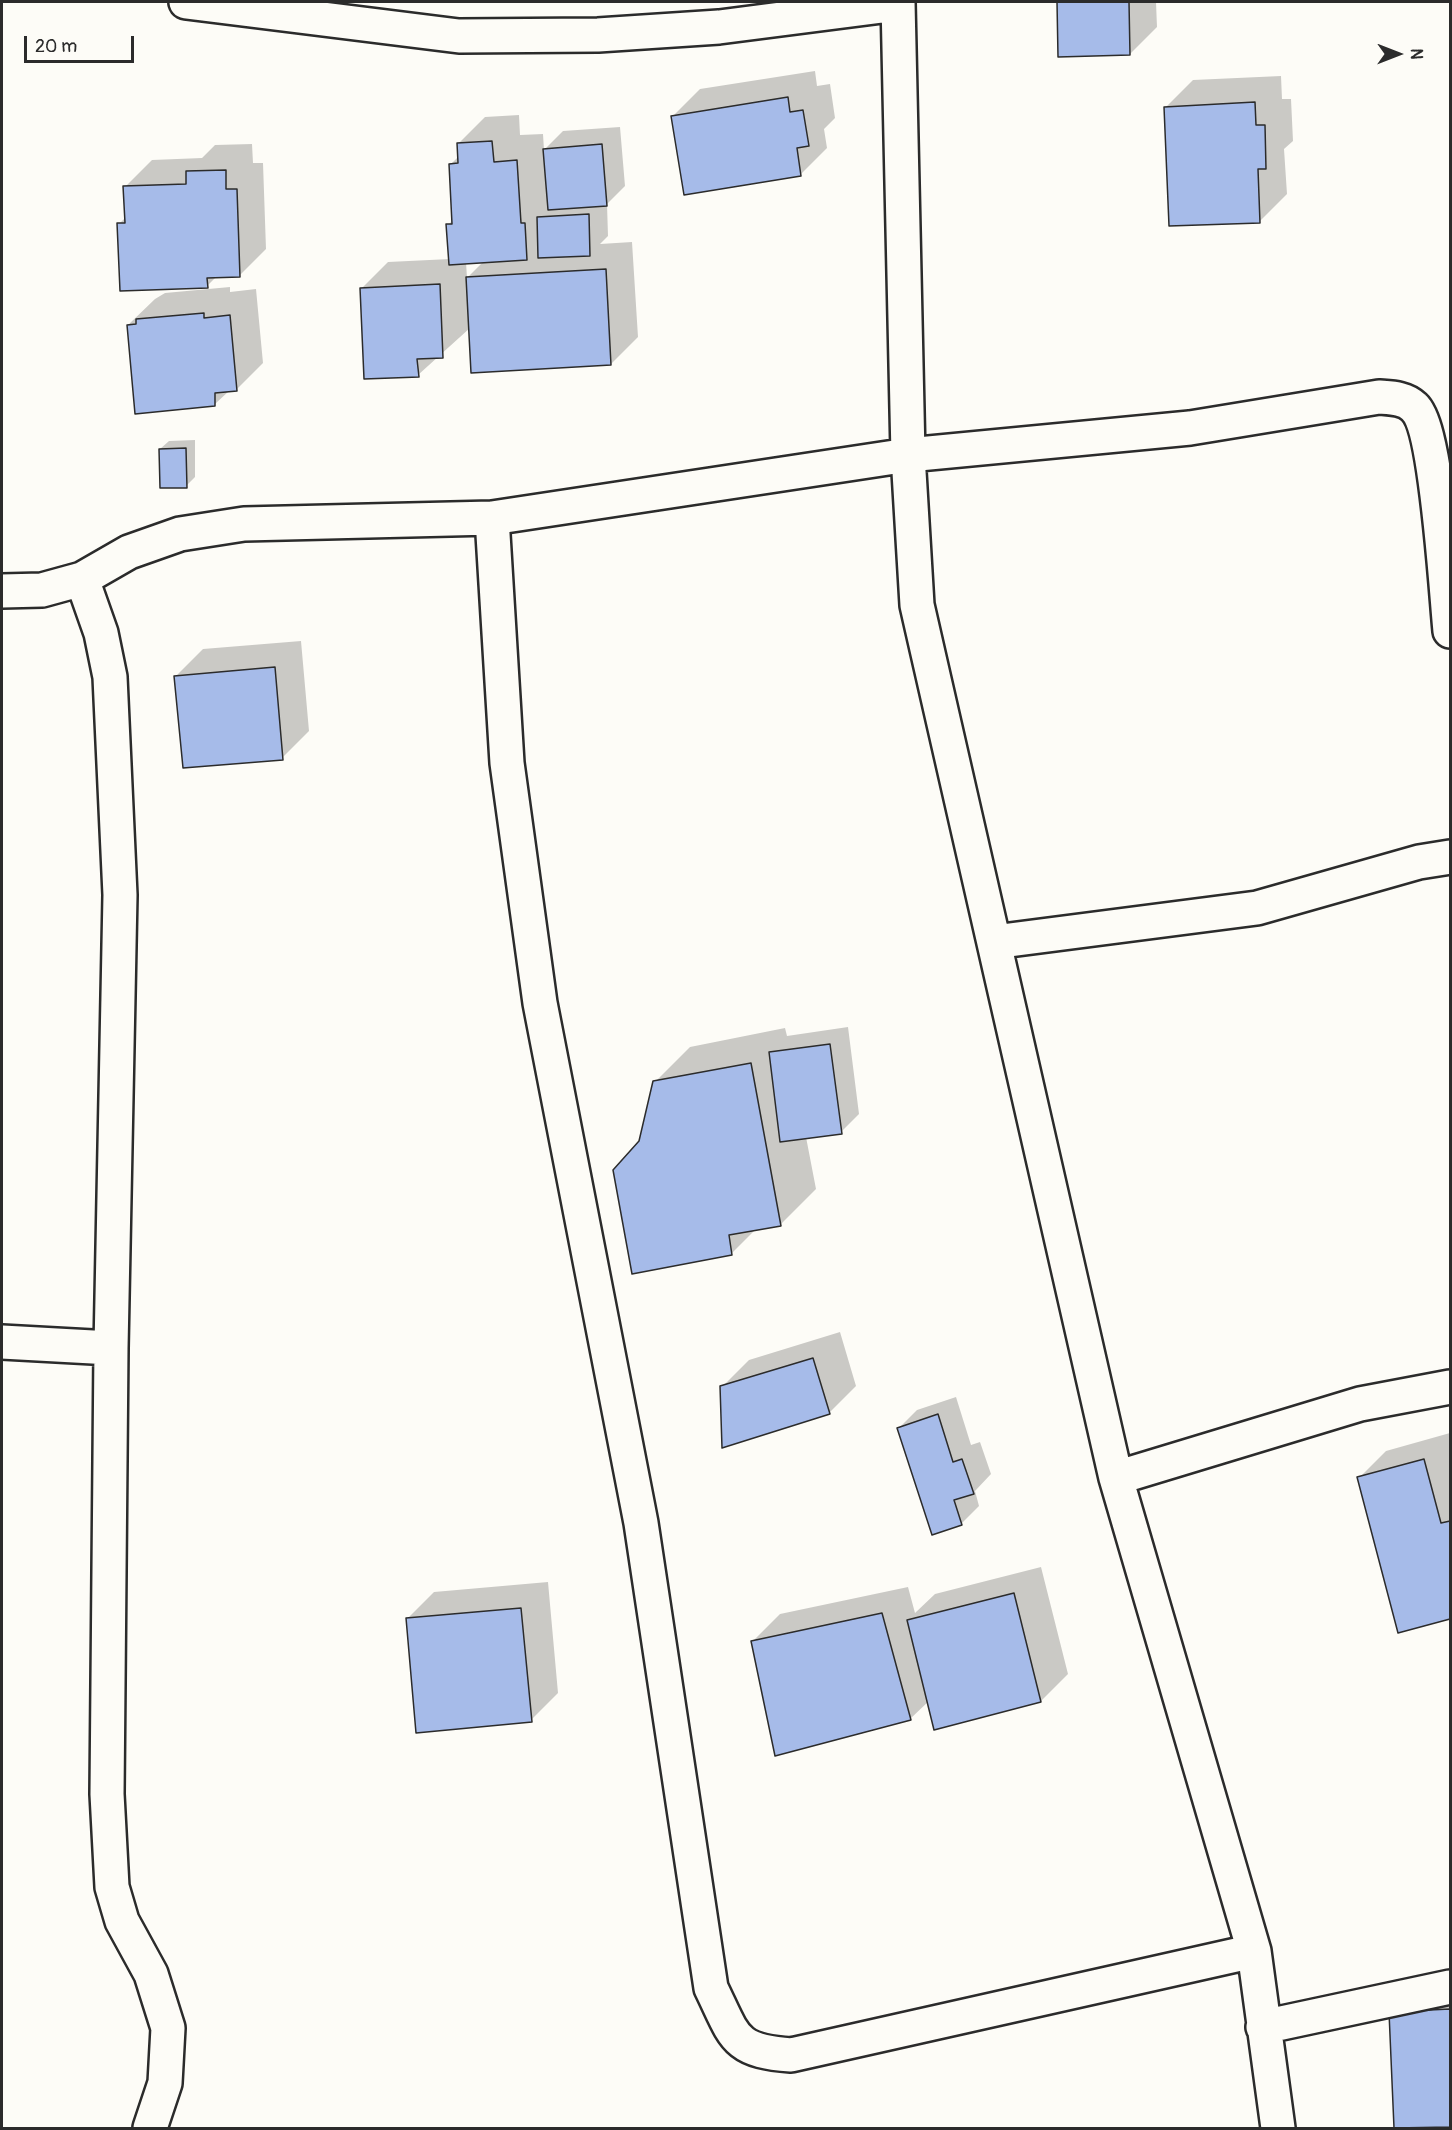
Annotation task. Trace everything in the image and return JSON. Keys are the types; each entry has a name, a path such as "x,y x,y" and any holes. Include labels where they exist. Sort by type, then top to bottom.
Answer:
{"street":[{"path":"193,2 459,36 598,35 697,28 898,3 908,455 918,605 1116,1478 1254,1952 1278,2128"},
{"path":"2,591 42,590 82,579 129,552 180,534 244,524 492,518 908,455 1190,428 1380,397 1399,399 1415,408 1430,445 1450,630"},
{"path":"492,518 507,763 540,1003 641,1523 711,1988 733,2034 745,2046 761,2053 791,2055 1254,1952"},
{"path":"82,579 100,633 110,677 120,895 111,1348 107,1794 112,1887 122,1921 151,1974 168,2028 165,2083 150,2128"},
{"path":"994,942 1257,908 1419,862 1450,857"},
{"path":"2,1342 111,1348"},
{"path":"1116,1478 1360,1404 1450,1387"},
{"path":"1263,2027 1450,1987"}],"building":[{"path":"1057,2 1129,2 1130,55 1058,57"},
{"path":"788,97 790,112 803,110 809,146 797,148 801,176 684,195 671,116"},
{"path":"1255,102 1256,125 1265,125 1266,169 1258,169 1260,223 1169,226 1164,107"},
{"path":"492,141 494,162 517,160 521,223 525,223 527,260 449,265 446,224 452,224 449,164 458,163 457,143"},
{"path":"602,144 607,206 548,210 543,149"},
{"path":"226,170 226,189 237,189 240,277 207,278 208,288 120,291 117,223 125,223 123,186 186,184 186,171"},
{"path":"589,214 590,256 538,258 537,217"},
{"path":"606,269 611,365 471,373 466,277"},
{"path":"440,284 443,358 417,359 419,377 364,379 360,288"},
{"path":"204,313 204,318 230,315 237,391 215,393 215,406 135,414 127,325 136,324 136,319"},
{"path":"186,448 187,488 160,488 159,449"},
{"path":"275,667 283,760 183,768 174,676"},
{"path":"830,1044 842,1134 780,1142 769,1052"},
{"path":"751,1063 781,1226 729,1235 732,1255 632,1274 613,1170 639,1141 653,1081"},
{"path":"813,1358 830,1414 722,1448 720,1386"},
{"path":"938,1414 953,1462 962,1459 974,1494 954,1500 962,1525 932,1535 897,1428"},
{"path":"1424,1459 1441,1523 1450,1521 1450,1619 1398,1633 1357,1477"},
{"path":"1014,1593 1041,1702 934,1730 907,1620"},
{"path":"521,1608 532,1722 416,1733 406,1618"},
{"path":"882,1613 911,1720 775,1756 751,1641"},
{"path":"1450,2009 1450,2127 1394,2128 1389,2012"}]}
